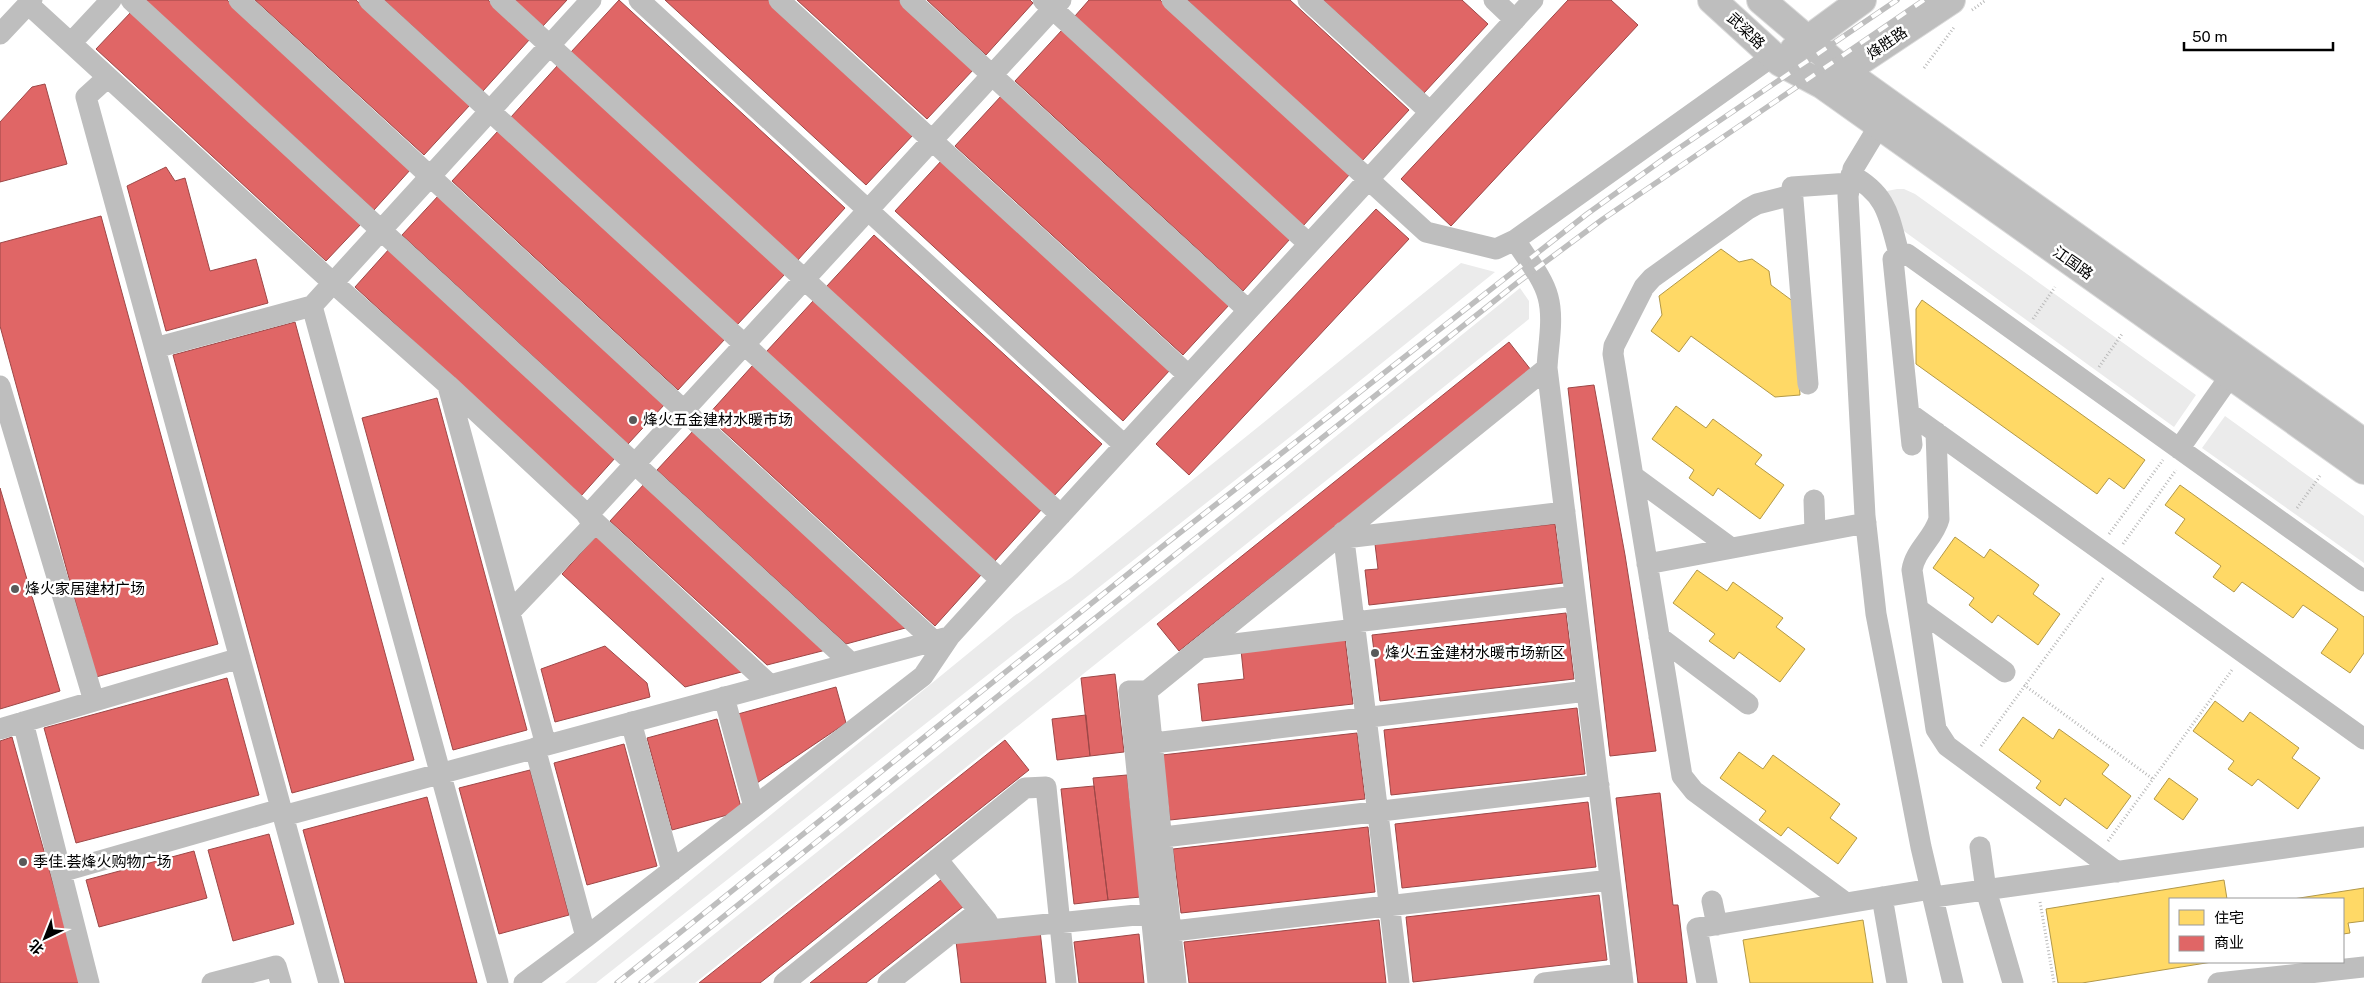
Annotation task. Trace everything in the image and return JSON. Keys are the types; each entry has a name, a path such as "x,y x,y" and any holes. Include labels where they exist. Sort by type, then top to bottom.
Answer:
{"main road":[{"name":"武梁路","path":"1712,0 1776,59"},
{"path":"1762,0 1808,39"},
{"path":"1776,59 1808,39 1862,0"},
{"name":"烽胜路","path":"1834,78 1960,11"},
{"name":"江国路","path":"1808,39 1834,78 1879,126 2364,470"},
{"name":"江国路","path":"1776,59 1834,78 2364,444"}],"street":[{"path":"71,43 110,0"},
{"path":"131,0 851,663"},
{"path":"239,0 685,410 942,638"},
{"path":"369,0 1001,580"},
{"path":"500,0 1061,515"},
{"path":"155,348 312,306 591,0"},
{"path":"639,0 1124,446"},
{"path":"779,0 1188,375"},
{"path":"910,0 1248,310"},
{"path":"1172,0 1426,232 1496,249 1515,240 1776,59"},
{"path":"1308,0 1430,112"},
{"path":"1494,0 1515,20"},
{"path":"524,983 924,676 942,638 1001,580 1533,0"},
{"path":"510,612 591,520 636,464 992,75 1052,3 1309,244"},
{"path":"0,34 23,4 71,43 332,282 448,385 770,685"},
{"path":"108,77 86,98 329,983"},
{"path":"1879,126 1850,185 1866,523 1876,614 1904,764 1953,983"},
{"path":"1846,903 1688,785 1680,767 1613,354 1614,346 1644,287 1652,278 1757,204 1866,183 1882,200 1900,257"},
{"path":"1792,198 1808,384"},
{"path":"1515,240 1543,284 1548,298 1550,315 1547,368 1623,978 1544,983"},
{"path":"1912,445 1893,260 1906,254 2364,581"},
{"path":"312,306 498,983"},
{"path":"1158,983 1161,923 1153,838 1143,744 1129,691 1147,691 1344,535 1547,368"},
{"path":"2180,449 2231,376"},
{"path":"448,385 510,612 540,747 586,937"},
{"path":"0,386 94,701"},
{"path":"1909,413 2364,739"},
{"path":"1936,432 1939,519 1937,526 1913,563 1912,570 1936,729 1947,746 2117,872"},
{"path":"1632,476 1731,548"},
{"path":"1814,500 1815,532"},
{"path":"1344,535 1565,512"},
{"path":"1647,564 1866,523"},
{"path":"1344,535 1400,983"},
{"path":"1201,648 1575,596"},
{"path":"1918,609 2005,672"},
{"path":"1658,637 1748,704"},
{"path":"61,872 282,812 440,774 942,638"},
{"path":"0,729 240,658"},
{"path":"1143,744 1587,691"},
{"path":"724,697 754,807"},
{"path":"23,722 89,983"},
{"path":"631,722 672,871"},
{"path":"1153,838 1599,785"},
{"path":"785,983 1025,788 1046,787 1066,983"},
{"path":"1707,983 1697,928 1846,903 1884,904 2364,837"},
{"path":"1975,848 1981,891 2012,983"},
{"path":"937,859 994,929"},
{"path":"950,934 1060,922 1161,923 1390,906 1610,880"},
{"path":"1712,901 1717,925"},
{"path":"1884,904 1897,983"},
{"path":"888,983 979,911"},
{"path":"1161,923 1176,983"},
{"path":"212,983 276,966 281,983"},
{"path":"2218,983 2364,967"}],"path":[{"path":"1924,68 1960,11 1986,0"},
{"path":"2021,336 2056,287"},
{"path":"2087,384 2122,334"},
{"path":"2109,556 2180,449"},
{"path":"1969,762 2024,686 2180,449"},
{"path":"2285,525 2320,476"},
{"path":"2097,857 2244,653"},
{"path":"2005,672 2153,779"},
{"path":"2036,883 2054,983"}],"shaded area":[{"path":"1904,189 1915,194 2196,395 2174,427 1897,226 1887,191"},
{"path":"1461,263 1495,272 1290,437 596,983 565,983 1014,616 1071,578"},
{"path":"1520,288 1529,301 1529,319 695,983 653,983 1144,591"},
{"path":"2225,416 2364,516 2364,563 2202,448"}],"building: 住宅":[{"path":"1721,249 1739,262 1752,259 1769,271 1771,285 1794,302 1800,395 1775,397 1691,336 1679,352 1651,331 1662,315 1659,296"},
{"path":"1922,300 2145,460 2124,489 2109,478 2097,494 1916,364 1916,309"},
{"path":"1676,406 1706,428 1713,419 1762,455 1755,464 1784,485 1760,519 1718,488 1713,496 1689,478 1694,470 1652,439"},
{"path":"2180,485 2364,617 2364,653 2350,673 2321,653 2338,629 2303,605 2293,618 2242,582 2234,592 2213,577 2221,566 2175,533 2185,519 2165,505"},
{"path":"1955,537 1984,558 1990,549 2039,585 2033,594 2060,614 2038,645 1998,615 1992,623 1969,605 1974,598 1933,568"},
{"path":"1697,570 1727,591 1733,582 1783,618 1776,627 1805,649 1780,682 1739,652 1734,659 1709,641 1715,634 1673,603"},
{"path":"2215,701 2243,722 2250,712 2299,748 2292,758 2320,778 2298,809 2258,779 2252,786 2228,769 2234,761 2193,731"},
{"path":"2023,717 2053,739 2059,729 2109,765 2102,774 2131,796 2107,829 2065,798 2060,806 2036,788 2041,781 1999,750"},
{"path":"1739,752 1763,769 1773,755 1840,804 1830,818 1857,838 1838,864 1788,827 1781,836 1759,820 1766,811 1720,778"},
{"path":"2169,778 2198,799 2183,820 2154,799"},
{"path":"2224,880 2227,898 2169,898 2169,963 2206,963 2082,983 2058,983 2046,909"},
{"path":"2364,888 2364,921 2348,923 2350,933 2344,934 2344,898 2299,898"},
{"path":"1863,920 1873,983 1750,983 1743,940"}],"building: 商业":[{"path":"145,0 227,0 411,169 374,210"},
{"path":"255,0 356,0 470,105 424,155"},
{"path":"384,0 488,0 530,39 483,91"},
{"path":"514,0 567,0 543,26"},
{"path":"619,0 845,208 797,261 571,52"},
{"path":"665,0 769,0 914,134 866,185"},
{"path":"797,0 899,0 974,69 927,119"},
{"path":"927,0 1030,0 1033,3 986,55"},
{"path":"1089,0 1160,0 1350,174 1303,226 1075,16"},
{"path":"1187,0 1290,0 1409,110 1362,161"},
{"path":"1323,0 1462,0 1488,24 1424,93"},
{"path":"1568,0 1611,0 1638,25 1451,226 1401,179"},
{"path":"132,11 362,223 326,261 96,49"},
{"path":"1062,30 1290,239 1243,291 1015,81"},
{"path":"558,65 785,274 737,325 511,117"},
{"path":"45,84 67,164 0,182 0,122 32,87"},
{"path":"1002,95 1230,304 1183,355 955,146"},
{"path":"498,131 725,339 678,390 452,181"},
{"path":"942,160 1170,370 1123,421 895,211"},
{"path":"166,167 175,181 185,178 210,271 256,259 268,303 166,331 127,186"},
{"path":"439,195 665,404 628,444 402,235"},
{"path":"1376,209 1409,239 1189,475 1156,444"},
{"path":"101,216 218,644 96,677 0,326 0,243"},
{"path":"874,235 1102,444 1054,496 826,287"},
{"path":"390,248 616,457 581,496 355,287"},
{"path":"814,300 1042,509 994,562 766,352"},
{"path":"295,322 414,760 292,793 173,355"},
{"path":"1509,342 1531,370 1179,651 1157,624"},
{"path":"753,365 981,575 935,626 707,416"},
{"path":"1594,385 1625,555 1656,751 1610,756 1568,388"},
{"path":"437,398 527,730 453,750 362,418"},
{"path":"694,430 909,627 846,644 657,470"},
{"path":"645,483 826,650 767,665 610,521"},
{"name":"烽火家居建材广场","path":"0,488 60,691 0,709"},
{"path":"1555,524 1563,583 1369,605 1365,570 1378,569 1375,544"},
{"path":"597,535 745,671 685,687 562,574"},
{"path":"1566,613 1574,679 1380,701 1372,635"},
{"path":"1345,638 1353,704 1202,721 1198,684 1244,679 1241,650"},
{"path":"605,646 647,683 650,697 555,722 541,669"},
{"path":"1115,674 1124,752 1090,756 1081,678"},
{"path":"227,678 259,795 76,843 44,728"},
{"path":"836,687 846,723 757,783 738,714"},
{"path":"1577,708 1585,774 1391,795 1384,730"},
{"path":"1086,715 1090,756 1057,760 1052,719"},
{"path":"717,719 742,811 672,830 647,738"},
{"path":"1357,733 1365,799 1170,820 1162,755"},
{"name":"季佳.荟烽火购物广场","path":"12,737 81,983 0,983 0,741"},
{"path":"1005,740 1029,770 760,983 699,983"},
{"path":"624,744 657,866 587,885 554,763"},
{"path":"530,770 569,915 499,934 459,788"},
{"path":"1127,775 1141,897 1108,900 1093,778"},
{"path":"1094,786 1108,900 1074,904 1061,789"},
{"path":"1660,793 1673,905 1678,905 1687,983 1638,983 1616,798"},
{"path":"427,797 477,983 345,983 303,830"},
{"path":"1588,802 1596,867 1402,888 1395,824"},
{"path":"1368,827 1375,892 1181,913 1173,849"},
{"path":"269,834 294,924 233,941 208,850"},
{"path":"194,851 207,898 99,927 86,880"},
{"path":"942,879 964,906 866,983 810,983"},
{"path":"1599,895 1607,960 1413,982 1406,917"},
{"path":"1379,920 1386,983 1189,983 1184,942"},
{"path":"1040,931 1046,983 961,983 956,941"},
{"path":"1139,934 1144,983 1079,983 1074,942"}],"railway":[{"path":"617,983 1168,542 1587,214 1669,155 1897,0"},
{"path":"641,983 1054,651 1517,283 1603,219 1924,0"}],"place":[{"name":"烽火五金建材水暖市场","path":"633,420"},
{"name":"烽火家居建材广场","path":"15,589"},
{"name":"烽火五金建材水暖市场新区","path":"1375,653"},
{"name":"季佳.荟烽火购物广场","path":"23,862"}]}
